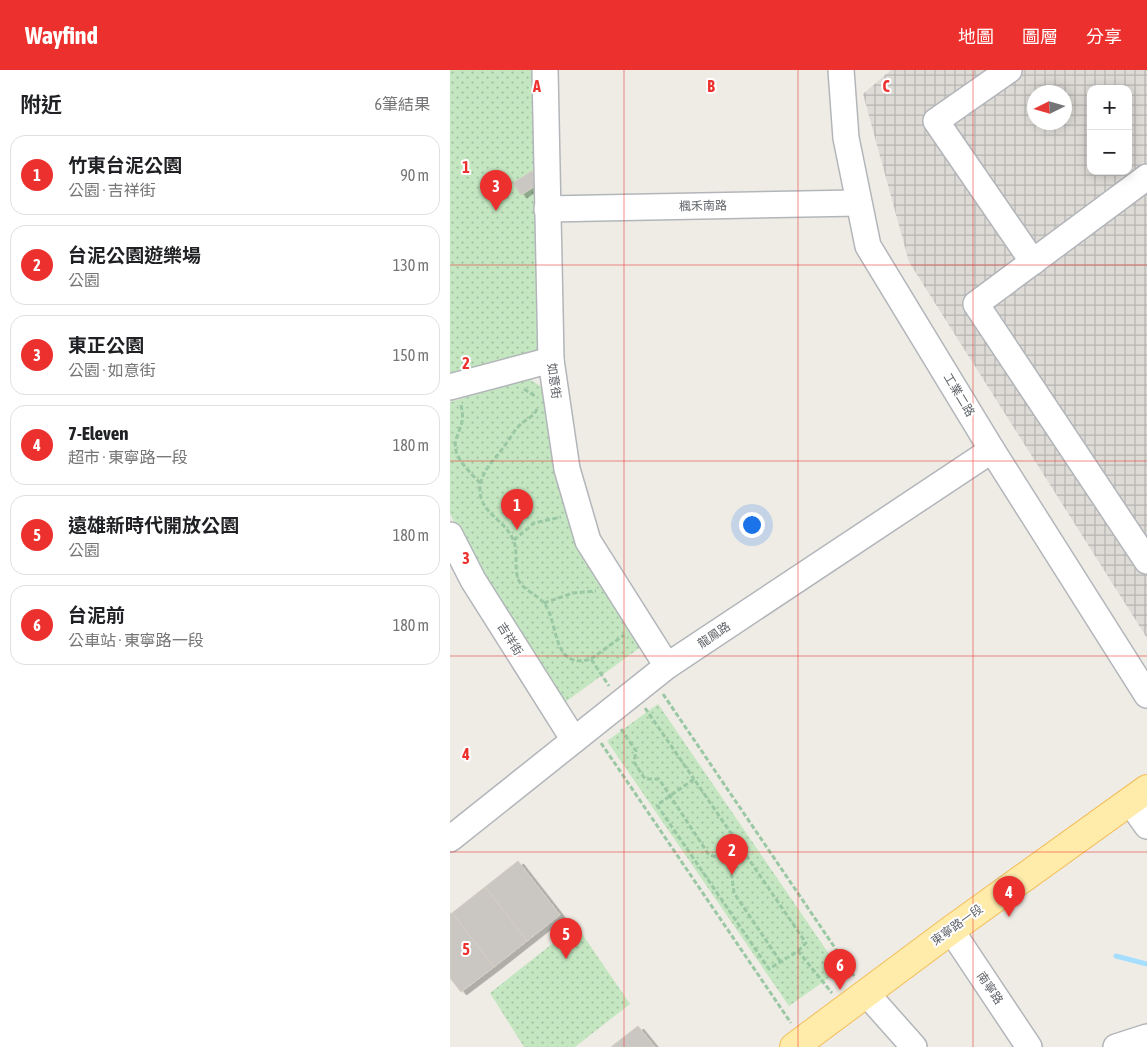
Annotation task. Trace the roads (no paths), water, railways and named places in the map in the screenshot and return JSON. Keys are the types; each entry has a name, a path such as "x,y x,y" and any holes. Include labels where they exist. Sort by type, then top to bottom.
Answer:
{"main road":[{"name":"東寧路一段","path":"799,1044 951,930 1138,795"}],"street":[{"name":"如意街","path":"545,70 551,360 567,469 588,541 637,690"},
{"name":"工業二路","path":"841,70 846,138 868,246 992,450 1147,694"},
{"path":"1009,70 936,121 1033,262"},
{"path":"1147,177 976,304 1147,561"},
{"name":"楓禾南路","path":"547,209 858,203"},
{"path":"459,394 551,360"},
{"name":"龍鳳路","path":"450,839 637,690 992,450"},
{"name":"吉祥街","path":"450,536 473,580 582,733"},
{"path":"1138,795 1147,826"},
{"name":"南寧路","path":"951,930 1029,1047"},
{"path":"866,993 914,1047"},
{"path":"1116,1047 1147,1037"}],"waterway":[{"path":"1116,956 1147,964"}],"place":[{"name":"東正公園","path":"496,211"},
{"name":"竹東台泥公園","path":"517,530"},
{"name":"台泥公園遊樂場","path":"732,875"},
{"name":"7-Eleven","path":"1009,917"},
{"name":"遠雄新時代開放公園","path":"566,959"},
{"name":"台泥前","path":"840,990"}]}
